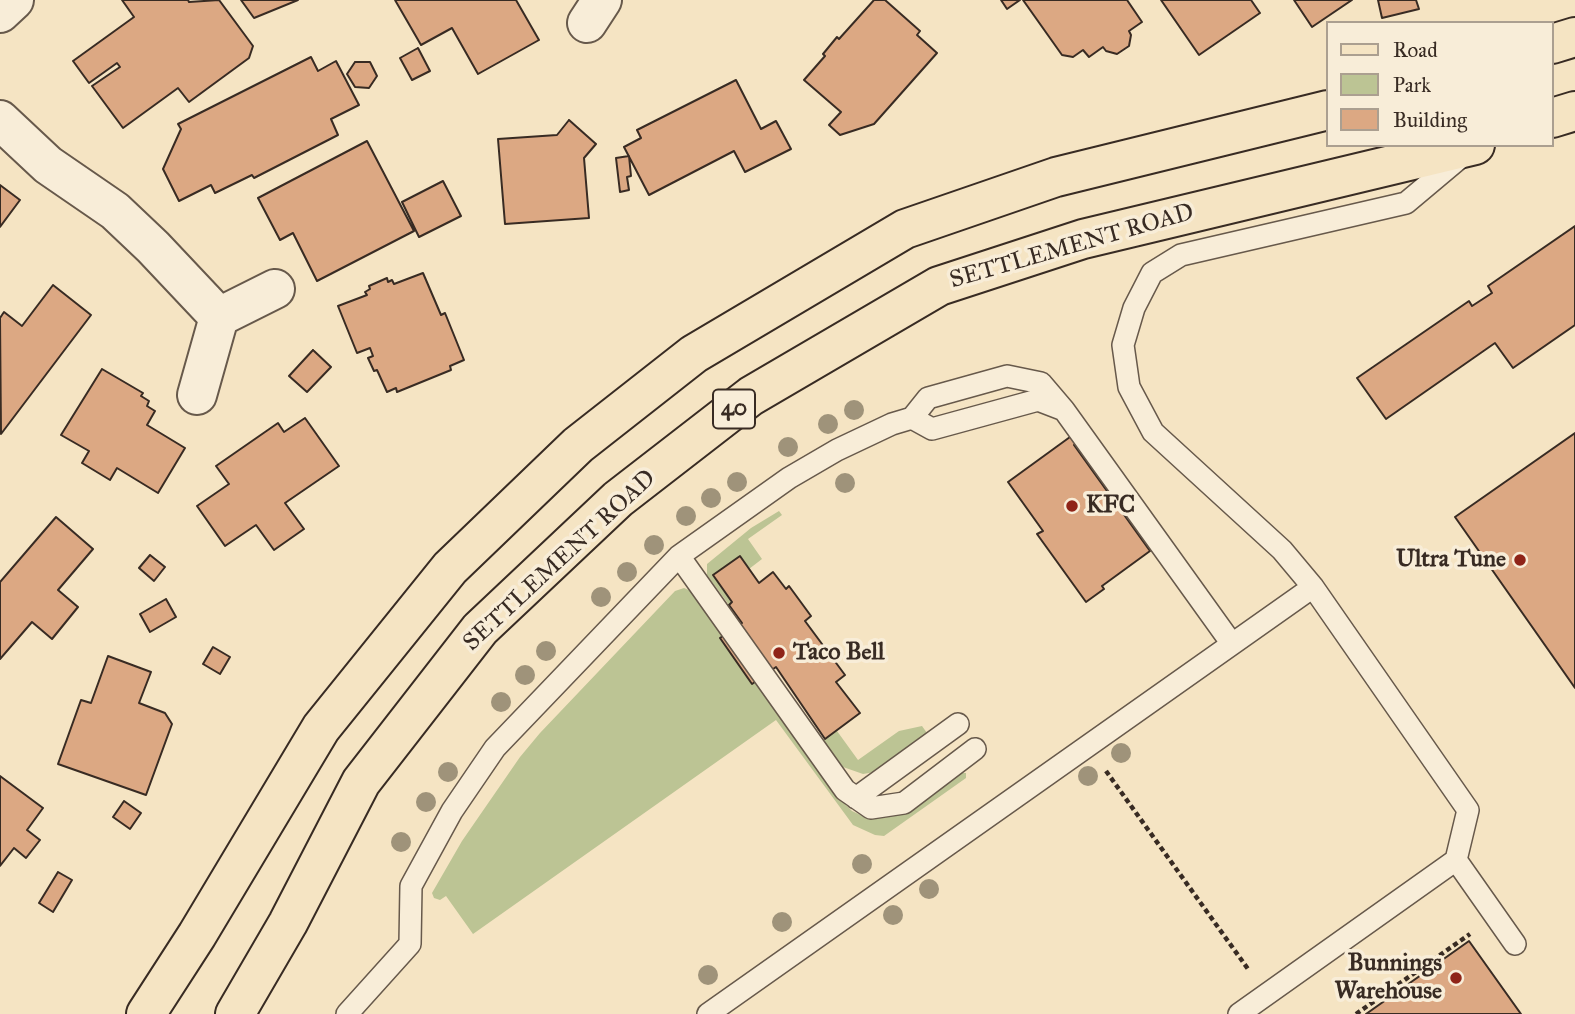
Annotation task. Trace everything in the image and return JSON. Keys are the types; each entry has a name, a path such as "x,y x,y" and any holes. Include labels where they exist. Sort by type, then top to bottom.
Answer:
{"main road":[{"path":"1554,43 1575,37"},
{"path":"146,1014 197,935 321,729 450,568 578,445 694,354 905,229 1056,177 1326,110"},
{"path":"1554,119 1575,111"},
{"path":"1554,120 1575,125"},
{"name":"SETTLEMENT ROAD","path":"234,1014 288,923 361,782 480,629 618,499 751,396 939,286 1083,239 1470,147"}],"street":[{"path":"0,13 14,0"},
{"path":"0,120 48,165 115,211 219,317"},
{"path":"197,395 219,317 275,289"}],"lane":[{"path":"1239,1014 1456,860 1468,810 1313,587 1282,551 1153,432 1129,387 1123,345 1134,308 1152,273 1181,255 1406,203 1473,147"},
{"path":"347,1014 410,944 411,886 452,811 495,748 679,556 789,478 837,450 892,424 912,418 928,398 1007,376 1041,383 1064,410 1233,644"},
{"path":"912,418 932,429 1038,400 1064,410"},
{"path":"679,556 845,790 871,808 904,803 975,749"},
{"path":"708,1014 1313,587"},
{"path":"856,797 958,724"},
{"path":"1456,860 1515,944"}],"path":[{"path":"1102,764 1250,972"},
{"path":"1356,1014 1472,933"}],"green space":[{"path":"779,511 782,515 748,539 762,559 749,569 740,556 713,575 732,602 729,605 707,575 707,564 751,528"},
{"path":"684,588 691,591 752,684 756,682 852,811 867,818 883,818 902,813 961,773 966,773 966,778 884,836 875,835 853,825 776,720 473,934 446,896 440,900 434,898 432,893 462,841 520,757 540,733 675,591"},
{"path":"922,726 927,733 875,772 863,774 843,767 823,740 837,731 858,760 899,731"}],"building":[{"path":"122,0 219,0 253,46 249,58 189,102 178,88 123,128 92,86 120,67 117,63 89,83 73,61 134,17"},
{"path":"241,0 298,0 254,18"},
{"path":"395,0 516,0 539,40 478,74 452,28 421,45"},
{"path":"874,0 885,0 920,31 917,35 937,53 874,124 840,135 829,125 841,112 804,80 837,37 839,39"},
{"path":"1001,0 1020,0 1007,9"},
{"path":"1023,0 1127,0 1142,22 1129,31 1129,46 1117,54 1106,51 1103,47 1089,57 1083,50 1073,57 1062,55"},
{"path":"1161,0 1251,0 1260,13 1199,55"},
{"path":"1294,0 1352,0 1312,27"},
{"path":"1378,0 1416,0 1419,9 1382,18"},
{"path":"418,48 430,71 412,80 400,58"},
{"path":"311,57 318,71 336,61 359,105 331,119 338,135 254,178 252,175 215,193 211,185 179,201 163,169 181,129 178,124"},
{"path":"355,62 370,62 377,76 369,88 355,87 347,74"},
{"path":"736,80 761,129 776,121 791,149 745,172 734,151 649,195 624,147 641,138 637,130"},
{"path":"569,120 596,144 584,158 589,218 505,224 498,139 557,135"},
{"path":"367,141 414,231 317,281 293,233 280,240 258,198"},
{"path":"629,156 629,190 620,192 616,158"},
{"path":"443,181 461,216 419,237 402,202"},
{"path":"0,185 20,200 0,227"},
{"path":"1575,226 1575,325 1513,368 1495,343 1386,419 1357,378 1469,301 1472,306 1492,293 1488,286"},
{"path":"423,273 441,315 445,313 464,360 450,366 451,370 397,392 396,388 387,392 368,358 373,356 370,348 357,353 338,306 367,295 365,292 370,289 369,286 387,278 388,282 392,280 394,284"},
{"path":"53,285 91,315 1,434 0,318 4,312 22,326"},
{"path":"313,350 331,367 307,392 289,376"},
{"path":"102,369 143,393 141,396 149,401 147,406 155,411 147,425 185,448 158,493 117,468 110,480 82,463 89,451 61,435"},
{"path":"305,418 339,466 285,503 304,529 274,550 256,525 225,546 197,506 229,484 216,466 278,423 284,432"},
{"name":"KFC","path":"1081,429 1086,436 1074,445 1150,551 1102,586 1104,589 1086,602 1037,534 1043,531 1008,482"},
{"path":"1575,433 1575,688 1455,517"},
{"path":"56,517 93,549 58,590 78,607 52,639 32,622 0,659 0,582"},
{"path":"150,555 165,567 154,581 139,568"},
{"name":"Taco Bell","path":"740,556 759,583 773,572 786,589 789,586 811,616 805,621 845,675 836,682 860,713 825,739 776,667 752,684 720,638 742,623 729,605 732,602 713,575"},
{"path":"166,599 176,617 150,632 140,614"},
{"path":"213,647 230,657 220,674 203,664"},
{"path":"108,656 151,672 139,703 165,713 172,724 146,795 58,764 81,700 91,703"},
{"path":"0,776 43,808 27,830 40,840 26,858 14,848 0,866"},
{"path":"124,801 141,813 130,829 113,817"},
{"path":"58,872 72,880 53,912 39,903"},
{"name":"Bunnings Warehouse","path":"1469,941 1521,1014 1366,1014"}],"place":[{"name":"KFC","path":"1072,506"},
{"name":"Ultra Tune","path":"1520,560"},
{"name":"Taco Bell","path":"779,653"},
{"name":"Bunnings Warehouse","path":"1456,978"}]}
